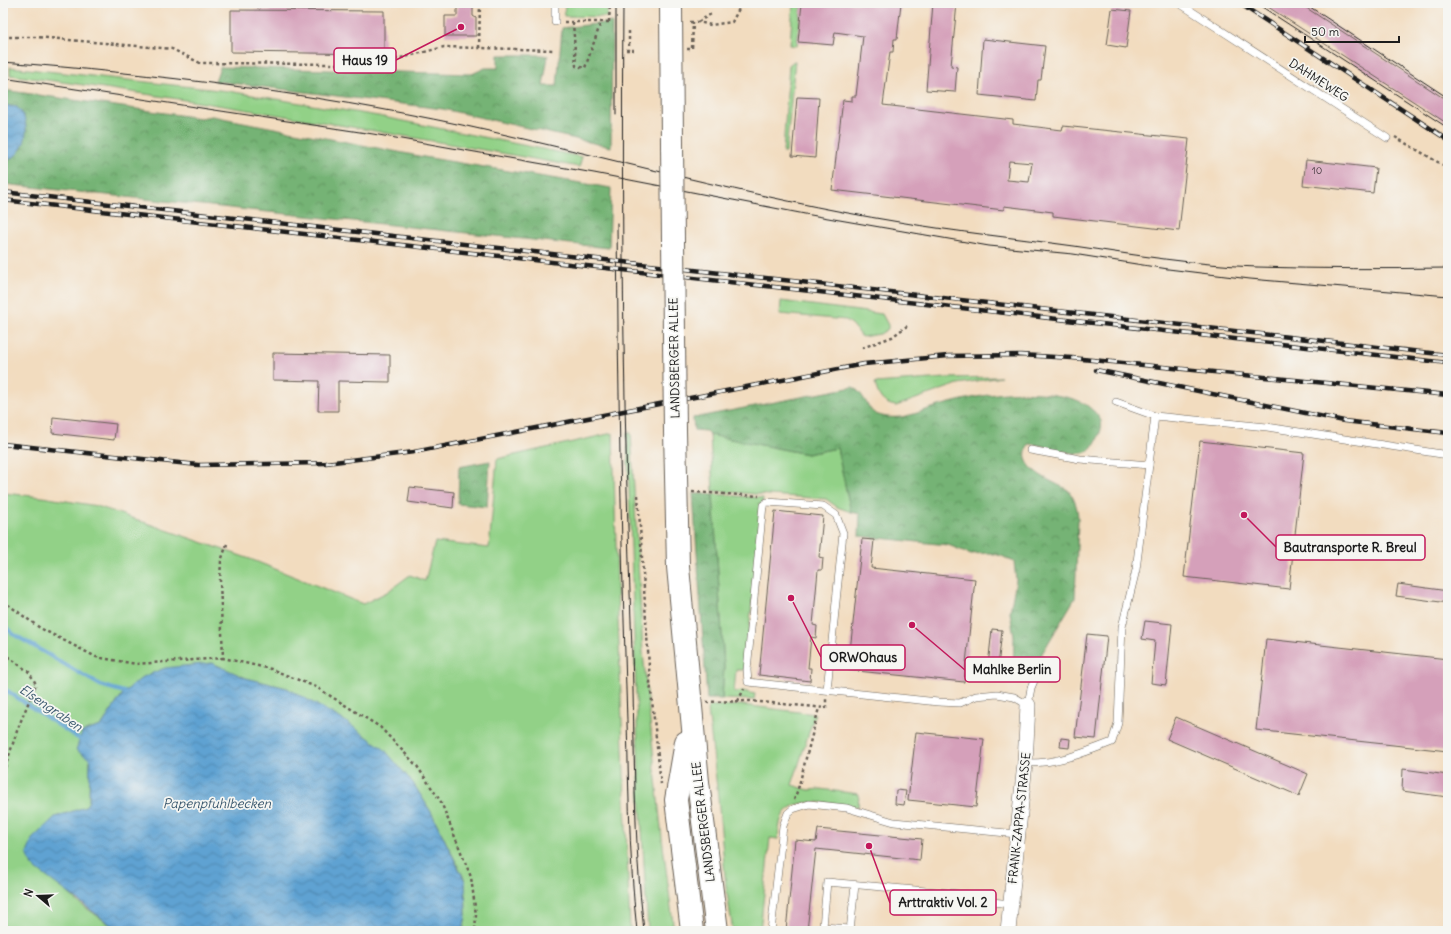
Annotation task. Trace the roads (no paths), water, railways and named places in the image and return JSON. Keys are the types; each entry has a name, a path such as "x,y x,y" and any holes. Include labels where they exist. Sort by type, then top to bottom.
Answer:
{"main road":[{"name":"LANDSBERGER ALLEE","path":"671,3 675,431 678,567 699,708 717,931"},
{"name":"LANDSBERGER ALLEE","path":"692,931 676,800 699,708"}],"street":[{"name":"FRANK-ZAPPA-STRASSE","path":"1008,931 1025,763 1028,705"}],"lane":[{"path":"555,3 555,22"},
{"name":"DAHMEWEG","path":"1179,3 1387,138"},
{"path":"1116,402 1155,416 1267,427 1448,455"},
{"path":"1025,763 1036,764 1072,757 1112,742 1118,723 1122,627 1136,570 1155,416"},
{"path":"1030,450 1080,459 1149,465"},
{"path":"827,690 843,533 836,515 823,506 766,502 763,505 762,513 747,670 748,682 827,690 960,703 976,696 997,694 1014,697 1028,705 1031,688 1042,662"},
{"path":"771,931 783,826 788,813 801,806 809,804 847,808 894,822 1017,834"},
{"path":"855,885 850,930 823,927 826,882 855,885 866,884 970,895 984,901 1010,904"}],"water":[{"path":"3,105 17,107 22,113 26,124 26,131 20,151 10,159 3,161"},
{"name":"Papenpfuhlbecken","path":"212,663 246,678 287,688 345,721 384,749 413,783 431,812 465,881 466,915 463,931 119,931 32,866 27,854 32,839 55,817 85,807 89,801 90,759 76,750 82,732 101,726 124,692 143,677 165,668"}],"waterway":[{"path":"3,624 13,634 100,685 124,692"},
{"name":"Elsengraben","path":"3,688 84,742"}],"tram line":[{"path":"616,3 616,115"},
{"path":"623,3 623,246 627,489 636,826 640,896 644,931"},
{"path":"1256,3 1448,128"},
{"path":"1304,3 1448,98"},
{"path":"3,62 118,72 234,86 348,103 517,137 789,201 943,229 1166,259 1234,266 1376,269 1448,268"},
{"path":"3,78 373,134 594,173 805,214 989,246 1073,254 1168,269 1250,279 1448,296"},
{"path":"617,223 620,456 629,810 637,931"}],"railway":[{"path":"1239,3 1448,140"},
{"path":"3,192 1448,355"},
{"path":"3,200 1448,363"},
{"path":"3,444 198,465 326,463 414,452 864,364 948,356 1020,355 1072,358 1448,395"},
{"path":"1096,370 1344,421 1448,433"}],"place":[{"name":"Haus 19","path":"461,27"},
{"name":"Bautransporte R. Breul","path":"1244,515"},
{"name":"ORWOhaus","path":"791,598"},
{"name":"Mahlke Berlin","path":"912,625"},
{"name":"Arttraktiv Vol. 2","path":"869,846"}]}
